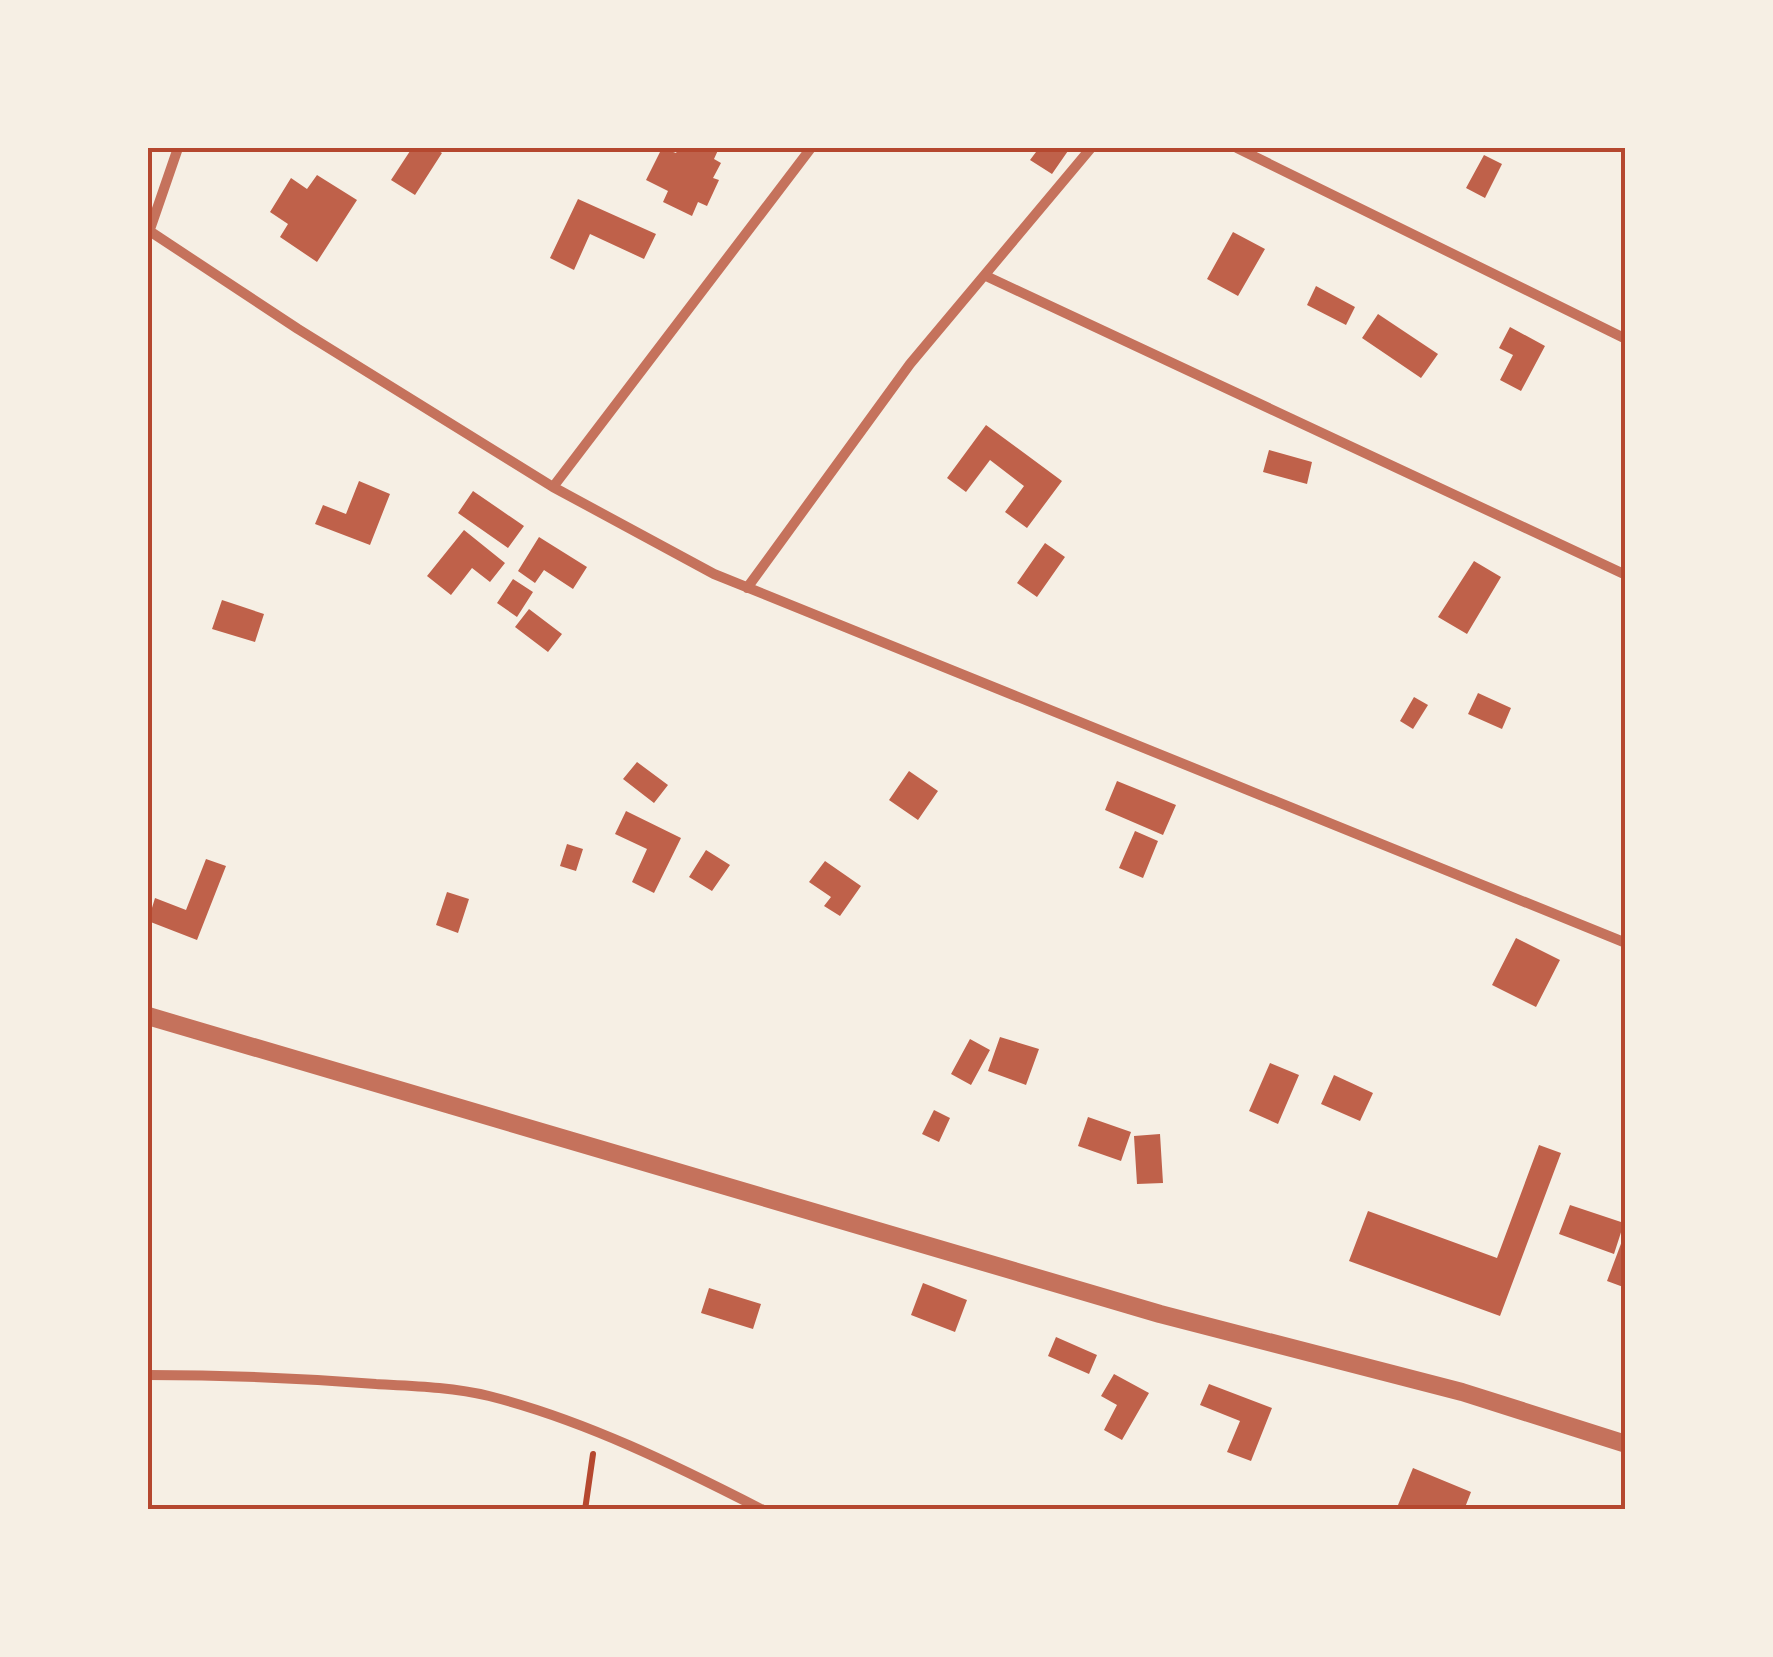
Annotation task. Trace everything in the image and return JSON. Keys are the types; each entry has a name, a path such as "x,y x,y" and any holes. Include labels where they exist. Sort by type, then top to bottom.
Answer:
{"street":[{"path":"178,148 148,232 553,487 748,588 1626,943"},
{"path":"553,487 810,148"},
{"path":"748,588 910,364 1091,148"},
{"path":"1237,148 1626,340"},
{"path":"986,276 1626,575"},
{"path":"148,1016 1140,1308 1462,1392 1626,1444"},
{"path":"148,1376 256,1374 485,1395 542,1411 679,1467 763,1510"}],"path":[{"path":"585,1510 596,1433"}],"building":[{"path":"412,148 434,148 442,153 415,195 391,180"},
{"path":"662,148 676,153 679,148 719,148 714,159 721,163 713,178 719,180 707,206 698,202 692,216 663,202 668,191 646,180"},
{"path":"1039,148 1070,148 1052,174 1030,160"},
{"path":"1484,155 1502,164 1485,198 1466,188"},
{"path":"317,175 357,200 317,262 280,237 288,224 270,212 291,178 307,189"},
{"path":"578,199 656,234 644,259 590,234 574,270 550,258"},
{"path":"1233,232 1265,249 1238,296 1207,279"},
{"path":"1316,286 1355,307 1346,325 1307,305"},
{"path":"1378,314 1438,354 1421,378 1362,338"},
{"path":"1510,327 1545,346 1521,391 1500,380 1513,355 1499,348"},
{"path":"986,425 1062,481 1027,528 1005,512 1024,486 990,460 966,492 947,478"},
{"path":"1269,450 1312,462 1307,484 1263,472"},
{"path":"359,481 390,494 370,545 315,524 323,505 346,514"},
{"path":"473,491 524,526 508,548 458,513"},
{"path":"464,530 505,563 490,582 472,568 451,595 427,576"},
{"path":"539,537 587,567 573,589 544,570 535,583 518,571"},
{"path":"1045,543 1065,557 1037,597 1017,583"},
{"path":"1474,561 1501,577 1467,634 1438,617"},
{"path":"513,579 533,592 517,617 497,603"},
{"path":"222,600 264,614 255,642 212,629"},
{"path":"529,609 562,634 548,652 515,627"},
{"path":"1478,693 1511,708 1502,729 1468,714"},
{"path":"1414,697 1428,705 1413,729 1400,721"},
{"path":"637,762 668,785 654,803 623,779"},
{"path":"909,771 938,791 918,820 889,800"},
{"path":"1117,781 1176,805 1163,835 1105,810"},
{"path":"626,811 681,838 654,893 632,882 647,849 615,834"},
{"path":"1135,831 1158,841 1143,878 1119,868"},
{"path":"567,844 583,849 576,871 560,866"},
{"path":"706,850 730,865 712,891 689,877"},
{"path":"206,859 226,866 197,940 148,921 155,898 186,910"},
{"path":"825,861 861,886 840,916 824,906 831,897 809,882"},
{"path":"447,892 469,899 458,933 436,925"},
{"path":"1516,938 1560,960 1536,1007 1492,985"},
{"path":"1000,1037 1039,1049 1026,1085 988,1071"},
{"path":"970,1039 990,1050 971,1085 951,1074"},
{"path":"1270,1063 1299,1075 1278,1124 1249,1111"},
{"path":"1334,1075 1373,1093 1360,1121 1321,1104"},
{"path":"934,1110 950,1118 939,1142 922,1134"},
{"path":"1088,1117 1131,1132 1121,1161 1078,1146"},
{"path":"1160,1134 1163,1183 1137,1184 1134,1136"},
{"path":"1539,1145 1561,1153 1500,1316 1349,1261 1368,1211 1497,1258"},
{"path":"1570,1205 1624,1223 1614,1254 1559,1234"},
{"path":"1626,1233 1626,1288 1607,1281"},
{"path":"923,1283 967,1300 955,1332 911,1315"},
{"path":"709,1288 761,1304 753,1329 701,1313"},
{"path":"1056,1337 1097,1355 1089,1374 1048,1356"},
{"path":"1114,1374 1149,1393 1122,1440 1104,1430 1117,1405 1101,1396"},
{"path":"1209,1384 1272,1408 1251,1461 1227,1452 1240,1421 1200,1405"},
{"path":"1413,1468 1471,1492 1464,1510 1409,1510 1398,1505"}]}
